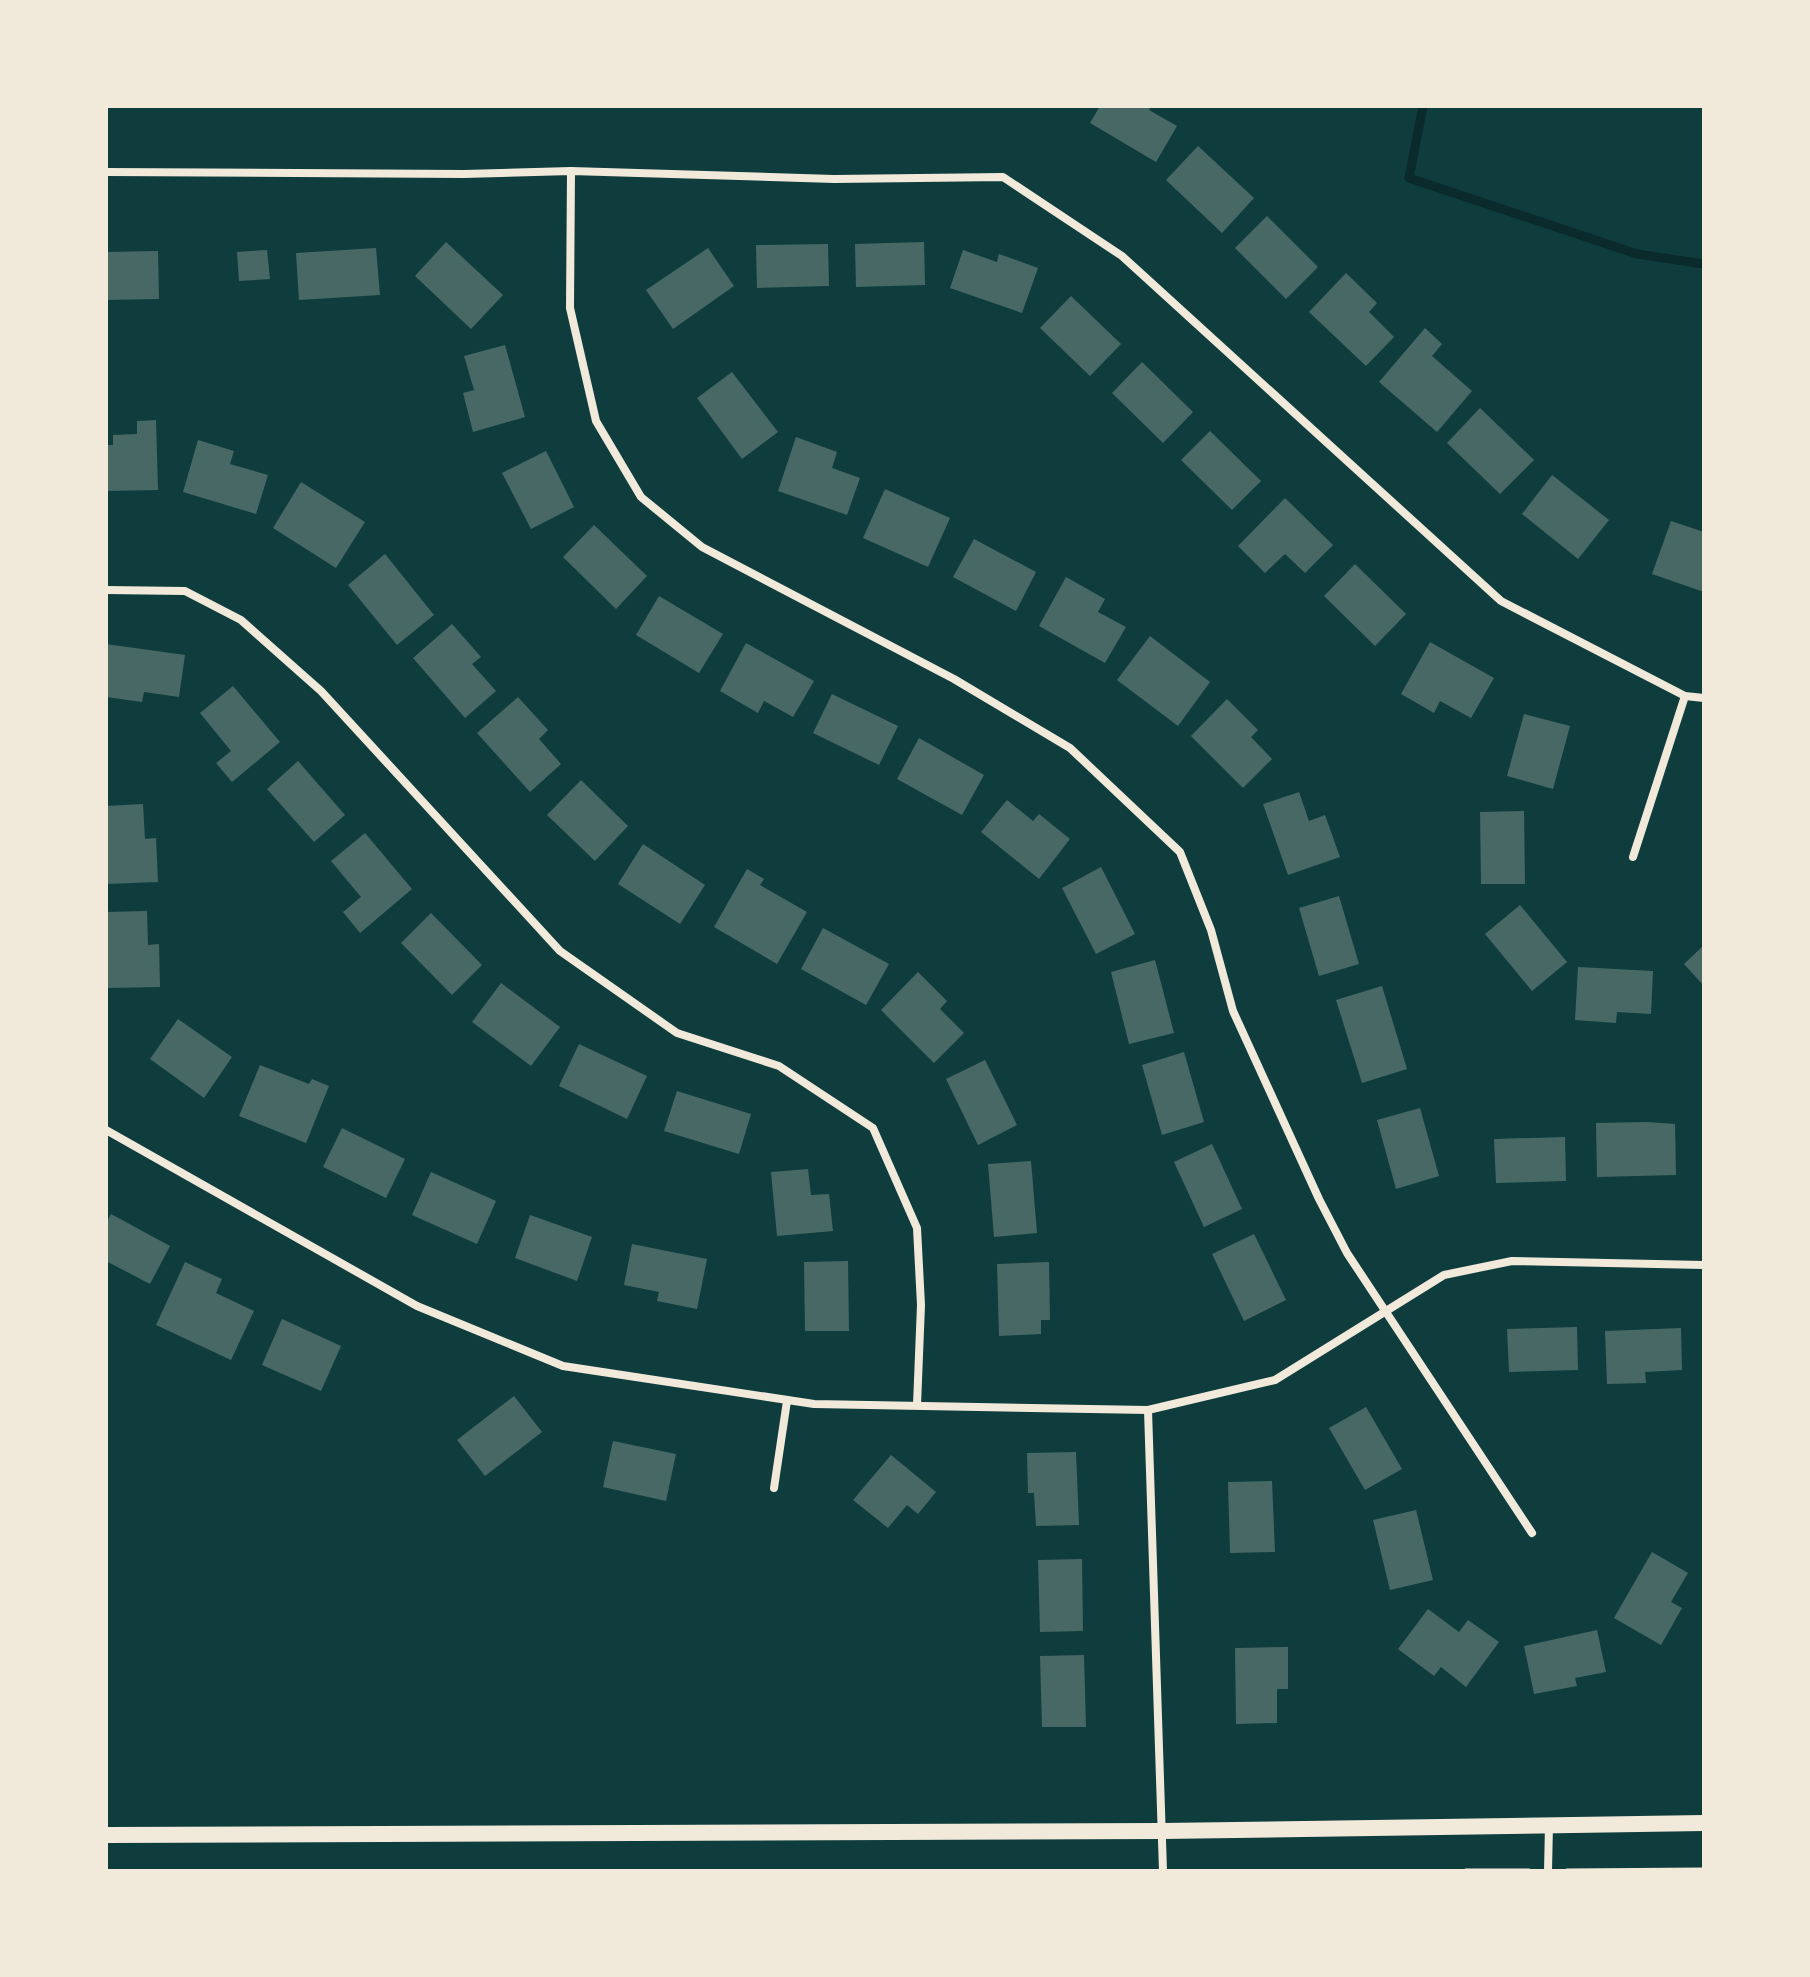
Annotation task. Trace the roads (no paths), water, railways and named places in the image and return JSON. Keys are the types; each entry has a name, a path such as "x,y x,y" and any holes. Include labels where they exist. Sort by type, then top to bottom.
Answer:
{"main road":[{"path":"106,1835 1162,1831 1704,1823"}],"street":[{"path":"106,172 418,174 571,171 834,179 1003,177 1122,256 1501,601 1685,696 1704,698"},
{"path":"571,171 570,308 596,421 641,497 702,547 954,679 1070,748 1180,852 1211,930 1233,1011 1268,1093 1347,1253 1532,1533"},
{"path":"106,590 185,591 241,620 321,691 560,951 677,1033 779,1066 873,1128 917,1228 921,1305 917,1405"},
{"path":"1633,857 1685,696"},
{"path":"106,1130 417,1306 563,1366 814,1404 1148,1410 1275,1380 1444,1275 1512,1261 1704,1265"},
{"path":"774,1488 787,1401"},
{"path":"1148,1410 1163,1871"},
{"path":"1548,1871 1549,1824"}],"waterway":[{"path":"1423,106 1409,178 1637,254 1704,264"}]}
